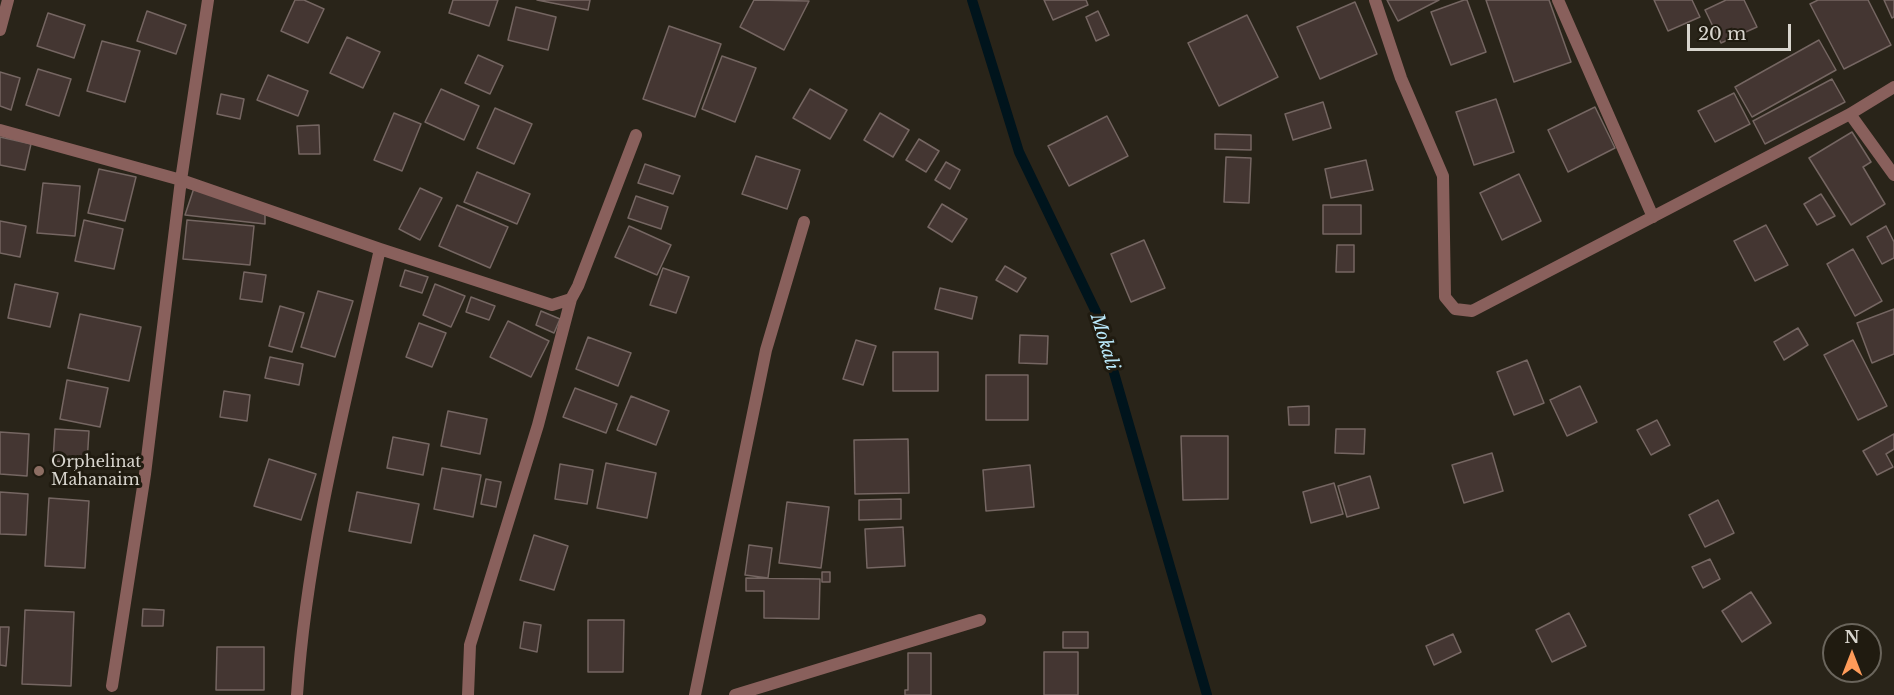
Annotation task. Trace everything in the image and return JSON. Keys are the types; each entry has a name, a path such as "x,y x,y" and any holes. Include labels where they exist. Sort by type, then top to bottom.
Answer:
{"street":[{"path":"0,30 8,0"},
{"path":"111,686 145,474 181,180 208,0"},
{"path":"1375,0 1401,78 1443,176 1445,297 1455,309 1472,311 1850,114 1894,87"},
{"path":"1558,0 1653,217"},
{"path":"1850,114 1894,176"},
{"path":"0,130 181,180 380,249 552,305 571,298"},
{"path":"468,695 470,645 538,425 571,298 636,135"},
{"path":"695,695 766,350 804,222"},
{"path":"297,695 301,638 323,508 380,249"},
{"path":"735,695 980,620"}],"building":[{"path":"295,0 304,0 324,9 308,43 281,31"},
{"path":"453,0 498,0 489,26 449,13"},
{"path":"537,0 590,0 588,10"},
{"path":"754,0 809,1 784,50 740,27"},
{"path":"1044,0 1086,0 1088,5 1053,20"},
{"path":"1387,0 1439,0 1398,21"},
{"path":"1467,0 1486,52 1451,65 1431,12"},
{"path":"1486,0 1549,0 1571,62 1514,82"},
{"path":"1654,0 1692,0 1700,17 1668,31"},
{"path":"1726,0 1744,0 1757,27 1721,43 1705,10"},
{"path":"1818,0 1868,0 1891,45 1844,69 1810,4"},
{"path":"1884,0 1894,0 1894,17 1892,18"},
{"path":"1355,2 1377,54 1320,79 1297,27"},
{"path":"516,7 556,17 548,50 508,40"},
{"path":"147,11 186,25 176,54 137,41"},
{"path":"1098,11 1109,35 1096,41 1086,17"},
{"path":"48,13 85,25 74,58 37,46"},
{"path":"1247,15 1278,77 1219,106 1188,43"},
{"path":"669,26 721,44 695,117 643,99"},
{"path":"347,37 380,52 363,88 330,73"},
{"path":"1819,40 1836,70 1752,117 1735,87"},
{"path":"102,41 140,51 125,102 87,91"},
{"path":"478,55 503,66 490,94 465,83"},
{"path":"722,56 756,68 735,122 702,109"},
{"path":"38,69 71,79 59,116 26,105"},
{"path":"0,72 20,78 11,110 0,106"},
{"path":"268,75 308,91 298,116 257,100"},
{"path":"1832,79 1845,102 1765,144 1753,121"},
{"path":"441,89 479,106 464,140 425,122"},
{"path":"810,89 847,110 830,139 793,118"},
{"path":"1734,93 1750,124 1715,142 1698,111"},
{"path":"221,94 244,99 240,119 217,114"},
{"path":"1496,99 1514,152 1474,165 1456,112"},
{"path":"1323,102 1331,128 1293,140 1285,114"},
{"path":"1595,107 1615,148 1568,172 1548,130"},
{"path":"495,108 532,124 514,164 477,148"},
{"path":"394,113 421,124 402,171 374,160"},
{"path":"880,113 909,130 893,157 864,140"},
{"path":"1107,116 1128,156 1069,186 1048,146"},
{"path":"319,125 320,154 299,154 297,126"},
{"path":"1852,132 1871,162 1863,167 1885,204 1851,225 1809,158"},
{"path":"1215,134 1251,135 1251,150 1215,149"},
{"path":"0,137 31,144 25,170 0,165"},
{"path":"919,139 939,151 926,172 906,160"},
{"path":"756,156 800,170 787,209 742,194"},
{"path":"1226,157 1251,158 1249,203 1224,202"},
{"path":"1366,160 1373,190 1331,198 1325,169"},
{"path":"946,162 960,170 950,189 935,180"},
{"path":"645,164 680,176 673,194 638,183"},
{"path":"99,169 136,177 125,221 88,213"},
{"path":"477,172 530,194 517,224 464,202"},
{"path":"1519,174 1541,221 1502,240 1480,193"},
{"path":"43,183 80,186 75,236 37,233"},
{"path":"194,188 265,211 265,224 185,215"},
{"path":"420,188 442,198 420,240 399,229"},
{"path":"1821,194 1835,216 1817,225 1804,204"},
{"path":"636,196 668,207 661,229 628,218"},
{"path":"942,204 967,219 952,242 928,227"},
{"path":"457,205 508,227 490,268 439,246"},
{"path":"1323,205 1361,205 1361,234 1323,234"},
{"path":"84,220 123,229 114,269 75,261"},
{"path":"187,220 254,226 250,265 183,259"},
{"path":"0,221 26,226 20,257 0,253"},
{"path":"1766,225 1788,265 1755,281 1734,241"},
{"path":"629,226 671,245 657,275 615,257"},
{"path":"1886,226 1894,242 1894,258 1882,264 1867,237"},
{"path":"1144,240 1165,288 1131,302 1111,254"},
{"path":"1337,245 1354,245 1354,272 1336,272"},
{"path":"1853,249 1882,301 1855,316 1827,264"},
{"path":"1005,266 1026,278 1017,292 996,280"},
{"path":"663,268 689,277 676,313 650,305"},
{"path":"405,270 428,277 422,293 400,286"},
{"path":"244,272 266,275 262,302 240,299"},
{"path":"15,284 58,293 50,327 8,318"},
{"path":"435,284 465,296 451,327 423,315"},
{"path":"940,288 977,297 972,319 935,309"},
{"path":"318,291 353,301 335,357 301,347"},
{"path":"471,297 495,306 489,320 466,312"},
{"path":"280,306 304,313 292,352 269,346"},
{"path":"1894,309 1894,354 1872,363 1857,323"},
{"path":"541,311 560,319 554,333 536,325"},
{"path":"80,314 141,327 129,381 68,368"},
{"path":"508,321 549,341 531,377 490,357"},
{"path":"419,323 446,333 432,367 406,357"},
{"path":"1798,328 1808,345 1784,360 1774,342"},
{"path":"1020,335 1048,336 1047,364 1019,363"},
{"path":"588,337 631,353 618,386 576,369"},
{"path":"856,340 876,346 863,385 843,379"},
{"path":"1853,340 1887,406 1858,420 1824,355"},
{"path":"893,352 938,352 938,391 893,391"},
{"path":"270,357 303,364 299,385 265,378"},
{"path":"1527,360 1544,403 1514,415 1497,372"},
{"path":"986,375 1028,375 1028,420 986,420"},
{"path":"67,380 108,388 100,427 60,419"},
{"path":"1580,386 1597,422 1567,436 1550,400"},
{"path":"575,388 617,404 606,433 563,417"},
{"path":"224,391 250,395 247,421 220,417"},
{"path":"631,396 669,411 656,445 617,430"},
{"path":"1309,406 1309,425 1289,425 1288,407"},
{"path":"448,411 487,419 480,454 441,446"},
{"path":"1657,420 1670,445 1651,455 1637,430"},
{"path":"55,429 89,431 87,463 53,461"},
{"path":"1336,429 1365,429 1364,454 1335,453"},
{"path":"0,432 29,434 27,476 0,474"},
{"path":"1894,434 1894,449 1886,454 1893,467 1877,475 1863,451"},
{"path":"1181,436 1228,436 1228,499 1183,500"},
{"path":"393,437 429,444 423,475 387,468"},
{"path":"908,439 909,493 855,494 854,440"},
{"path":"1492,453 1503,491 1464,503 1452,465"},
{"path":"269,459 316,474 301,520 254,506"},
{"path":"606,463 656,473 647,518 597,508"},
{"path":"560,464 593,470 587,504 555,499"},
{"path":"1030,465 1034,507 986,511 983,470"},
{"path":"442,468 481,475 473,517 434,509"},
{"path":"1370,476 1379,508 1347,517 1338,486"},
{"path":"486,479 501,482 496,507 481,504"},
{"path":"1334,483 1343,514 1311,523 1303,492"},
{"path":"0,492 28,494 26,535 0,534"},
{"path":"357,492 419,504 411,543 349,531"},
{"path":"49,498 89,501 85,568 45,566"},
{"path":"901,499 901,519 859,520 859,500"},
{"path":"1718,500 1734,533 1705,547 1689,515"},
{"path":"787,502 829,507 821,568 779,563"},
{"path":"903,527 905,566 867,568 865,529"},
{"path":"534,535 568,546 554,590 520,580"},
{"path":"749,545 772,548 768,578 745,575"},
{"path":"1710,559 1720,579 1703,588 1692,567"},
{"path":"822,572 830,572 830,582 822,582"},
{"path":"746,578 820,579 819,619 764,618 764,591 746,591"},
{"path":"1751,592 1771,623 1742,642 1722,611"},
{"path":"143,609 164,610 163,626 142,626"},
{"path":"25,610 74,612 71,686 22,684"},
{"path":"1569,613 1586,646 1552,662 1536,630"},
{"path":"588,620 624,620 623,672 588,672"},
{"path":"524,622 541,625 537,652 520,648"},
{"path":"0,627 9,627 6,666 0,665"},
{"path":"1063,632 1088,632 1088,648 1063,648"},
{"path":"1453,634 1461,652 1434,665 1426,646"},
{"path":"217,647 264,647 264,690 216,690"},
{"path":"1044,652 1078,652 1078,695 1044,695"},
{"path":"908,653 931,653 931,695 905,695 905,690 908,690"}],"waterway":[{"name":"Mokali","path":"972,0 1019,152 1097,314 1207,695"}],"place":[{"name":"Orphelinat Mahanaim","path":"39,471"}]}
